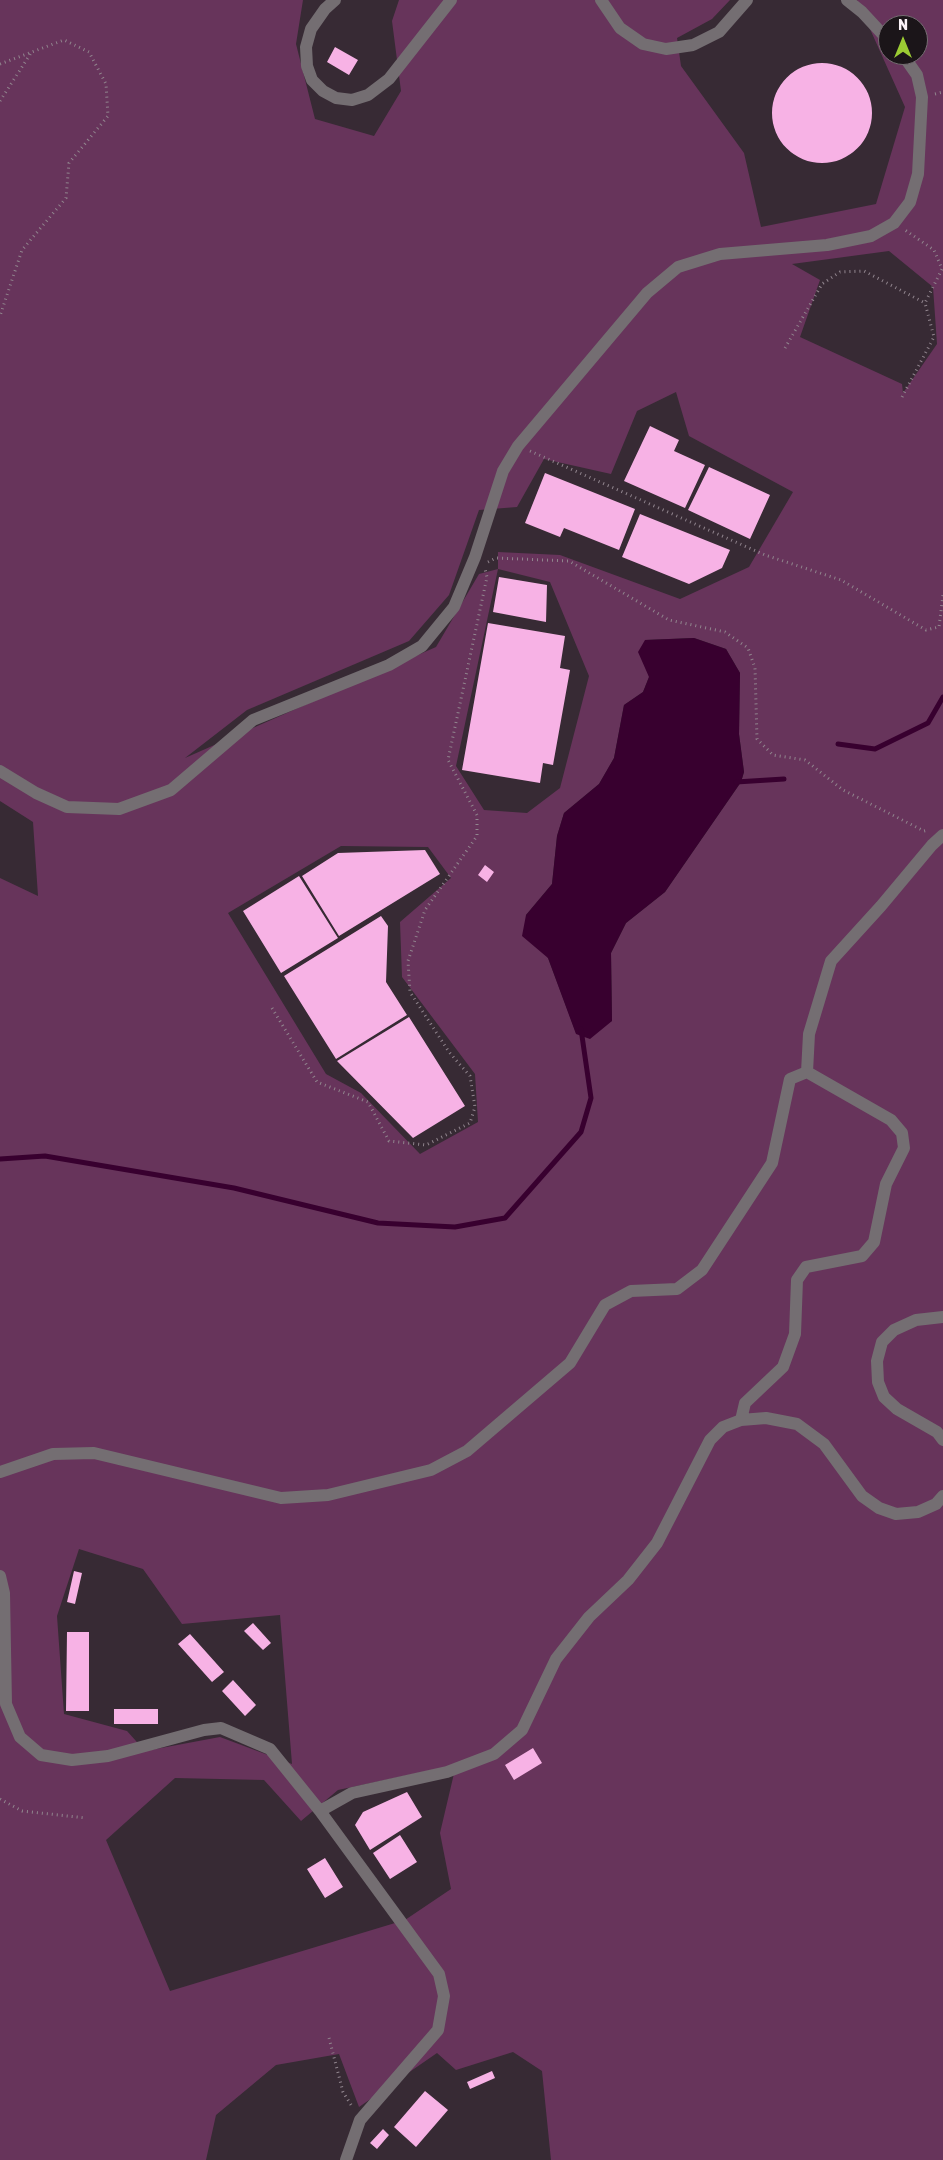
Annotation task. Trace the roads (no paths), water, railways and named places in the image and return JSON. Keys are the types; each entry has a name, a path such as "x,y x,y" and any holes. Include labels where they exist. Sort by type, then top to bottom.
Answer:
{"street":[{"path":"335,0 325,9 311,29 306,47 307,66 312,80 323,91 336,98 352,100 368,95 389,79 451,0"},
{"path":"601,0 620,28 643,44 666,49 693,46 720,32 746,0"},
{"path":"847,0 862,12 878,29"},
{"path":"0,771 36,793 67,807 119,809 171,790 254,720 389,665 422,646 454,608 475,557 503,471 518,446 647,294 678,267 720,254 836,243 871,236 894,223 910,202 918,174 922,97 917,75 910,65"},
{"path":"807,1072 809,1034 831,961 881,906 932,845 938,832"},
{"path":"742,1420 745,1403 782,1367 795,1334 797,1280 806,1267 862,1256 874,1242 886,1184 904,1148 902,1133 891,1120 807,1072"},
{"path":"0,1472 53,1454 94,1453 281,1498 328,1495 431,1470 467,1451 570,1362 605,1305 631,1291 677,1289 702,1270 772,1163 790,1079 807,1072"},
{"path":"943,1317 916,1320 894,1330 882,1342 877,1361 878,1382 884,1397 897,1409 937,1432 943,1440"},
{"path":"320,1811 352,1793 446,1772 494,1754 522,1730 556,1659 589,1617 628,1580 657,1543 710,1440 723,1427 742,1420 766,1418 797,1424 824,1444 862,1496 879,1508 896,1514 918,1512 936,1504 943,1496"},
{"path":"0,1576 4,1593 6,1704 20,1738 41,1755 72,1760 108,1756 204,1730 221,1728 270,1750 320,1811 439,1974 444,1996 438,2030 360,2120 346,2160"}],"waterway":[{"path":"838,744 875,749 928,723 943,697"},
{"path":"736,782 784,779"},
{"path":"0,1159 45,1156 234,1188 378,1223 455,1227 505,1218 581,1132 591,1098 581,1029"}]}
